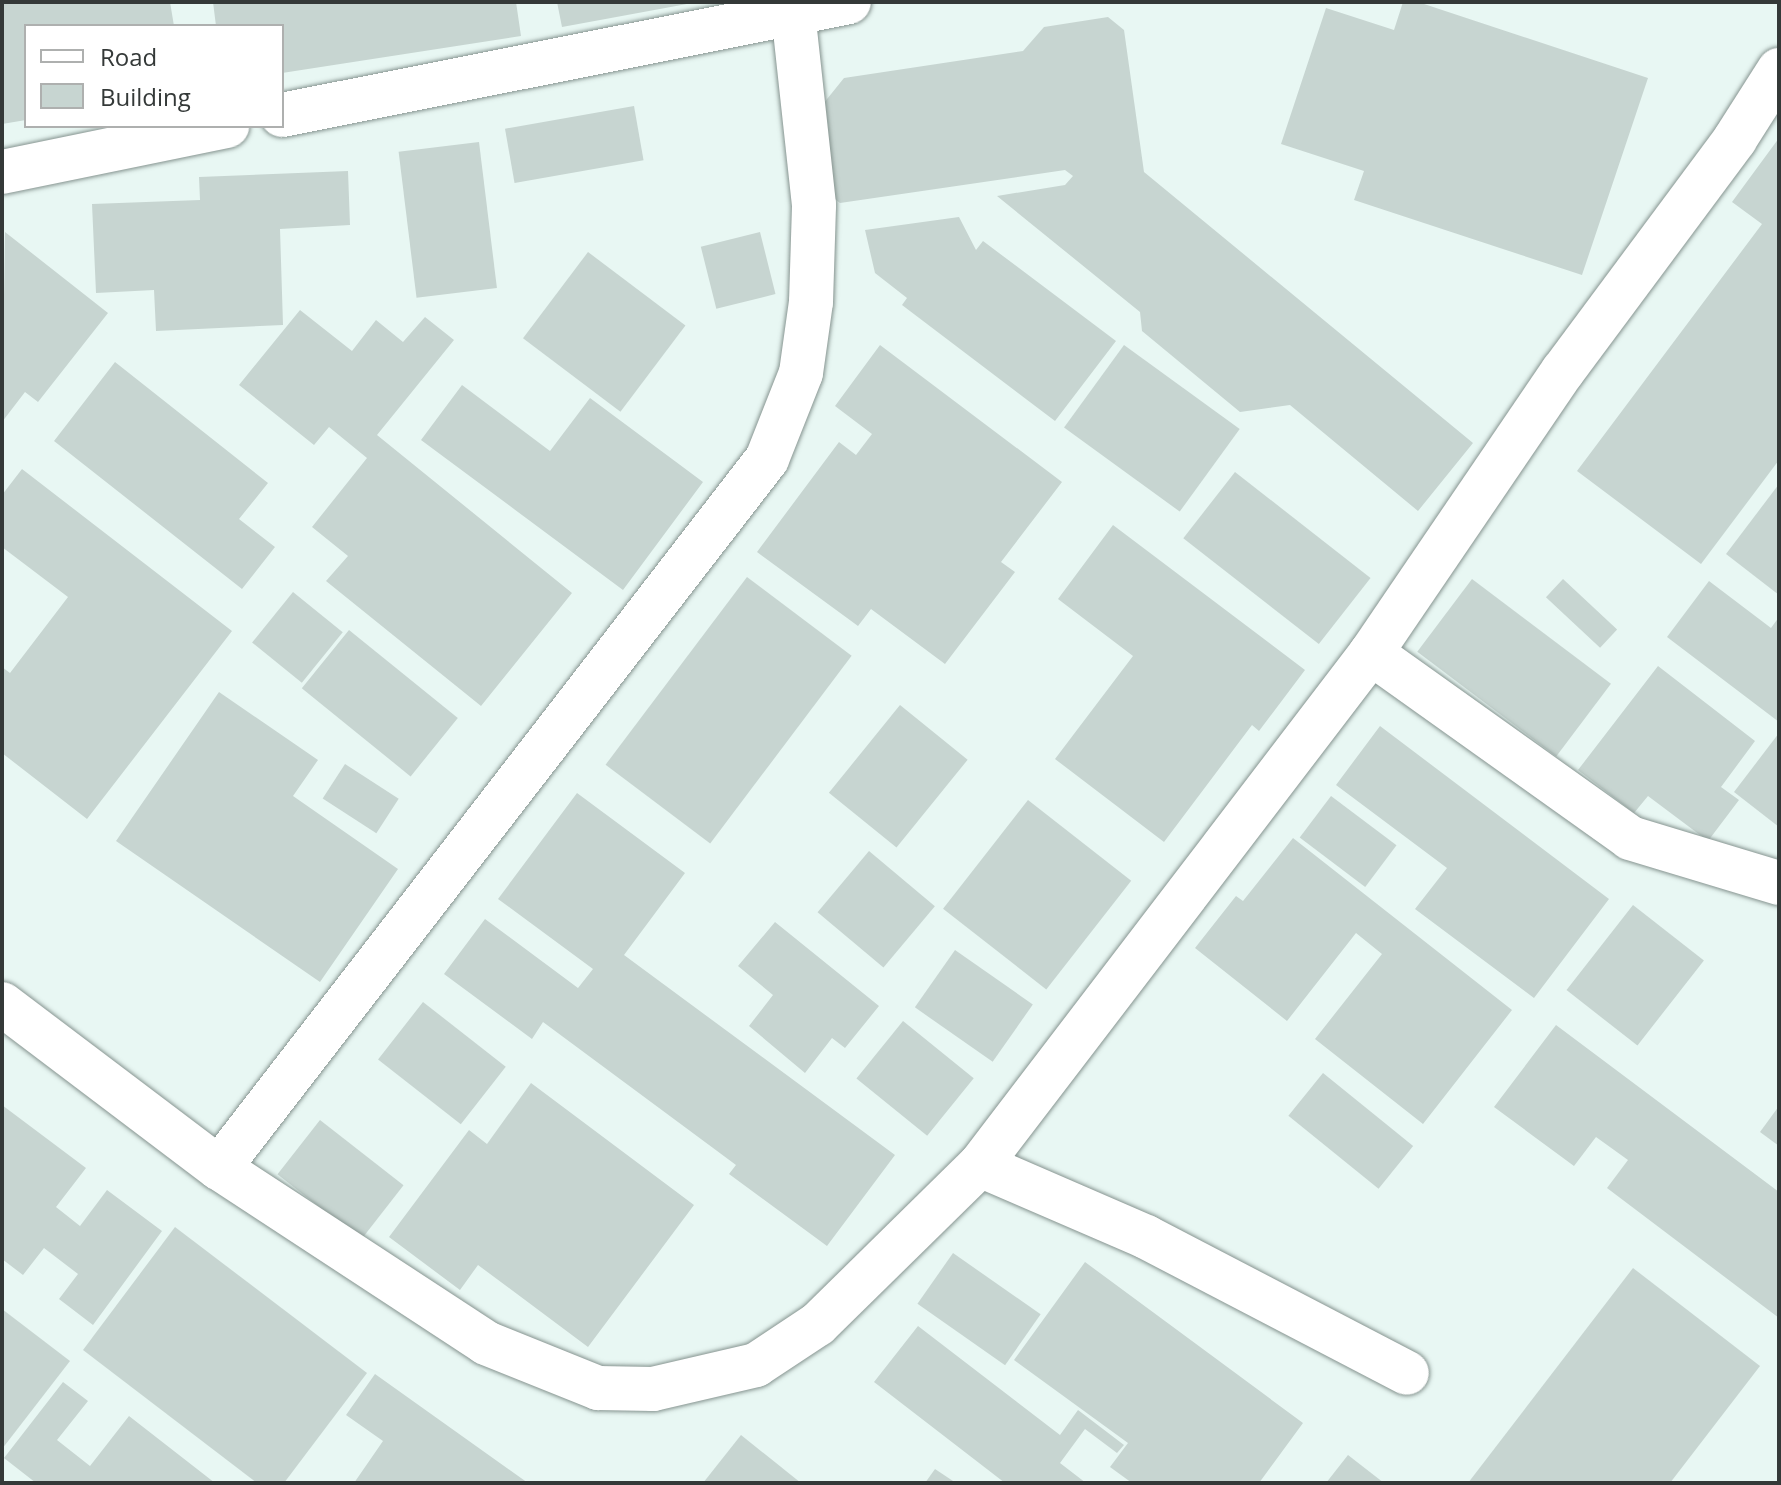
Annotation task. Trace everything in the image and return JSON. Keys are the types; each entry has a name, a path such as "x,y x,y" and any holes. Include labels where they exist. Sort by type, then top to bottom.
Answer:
{"street":[{"path":"284,115 849,2"},
{"path":"219,1168 767,459 801,373 811,302 814,205 793,12"},
{"path":"2,1004 219,1168 486,1343 598,1388 653,1389 756,1365 818,1324 980,1165 1371,653 1563,371 1735,139 1779,70"},
{"path":"2,172 217,128"},
{"path":"1371,653 1630,838 1779,883"},
{"path":"980,1165 1146,1237 1407,1373"}],"building":[{"path":"2,2 170,2 174,24 24,24 24,120 2,124"},
{"path":"213,2 516,2 521,36 284,73 284,24 216,24"},
{"path":"557,2 687,2 687,4 562,27"},
{"path":"1403,2 1418,2 1648,78 1582,275 1354,200 1364,171 1281,144 1326,8 1394,30"},
{"path":"1108,17 1124,30 1144,172 1473,443 1418,511 1290,405 1240,412 1142,331 1140,312 997,196 1065,185 1073,176 1065,170 840,203 831,196 819,109 844,78 1023,51 1044,27"},
{"path":"634,106 644,160 515,183 505,129"},
{"path":"1779,138 1779,460 1701,564 1577,471 1762,224 1732,202"},
{"path":"479,142 497,288 417,298 399,152"},
{"path":"348,171 350,225 280,229 283,325 156,331 154,290 96,293 92,204 200,200 199,177"},
{"path":"959,217 976,250 983,241 1116,341 1055,421 902,305 907,298 875,273 865,230"},
{"path":"5,232 108,313 38,402 25,392 2,422"},
{"path":"760,232 775,294 716,309 701,247"},
{"path":"588,252 685,325 620,412 523,338"},
{"path":"300,310 352,351 376,320 403,342 425,317 454,340 377,435 572,593 481,706 326,581 348,556 312,527 367,458 329,427 314,445 239,385"},
{"path":"880,345 1062,482 1001,562 1015,572 945,664 871,609 858,626 757,552 839,442 856,455 872,434 835,406"},
{"path":"1124,345 1240,429 1180,512 1064,428"},
{"path":"115,362 268,483 239,519 275,547 242,589 54,441"},
{"path":"462,385 550,451 590,398 703,482 623,590 421,440"},
{"path":"22,469 232,631 87,819 2,753 2,667 10,673 68,597 2,547 2,495"},
{"path":"1235,472 1371,578 1319,644 1183,538"},
{"path":"1779,484 1779,595 1726,554"},
{"path":"1113,525 1305,670 1259,731 1252,725 1164,842 1055,759 1133,656 1058,599"},
{"path":"747,577 852,656 710,844 606,765"},
{"path":"1472,579 1611,684 1556,756 1417,652"},
{"path":"1563,579 1617,629 1600,648 1546,597"},
{"path":"1709,581 1771,628 1779,617 1779,722 1667,637"},
{"path":"293,592 343,632 302,683 252,643"},
{"path":"349,630 458,718 411,776 302,688"},
{"path":"1658,666 1755,741 1721,787 1739,800 1708,841 1648,796 1634,813 1578,770"},
{"path":"219,692 318,760 293,796 398,869 320,982 116,841"},
{"path":"900,705 968,760 896,848 829,793"},
{"path":"1380,726 1609,899 1534,998 1415,909 1447,868 1336,785"},
{"path":"1779,733 1779,827 1734,792"},
{"path":"345,764 399,799 376,833 323,798"},
{"path":"577,793 685,873 624,955 895,1155 827,1246 729,1174 736,1165 543,1022 532,1039 444,974 485,919 578,988 593,969 498,899"},
{"path":"1331,796 1396,845 1365,887 1300,838"},
{"path":"1028,800 1131,881 1046,989 943,909"},
{"path":"1293,838 1512,1010 1423,1124 1315,1039 1382,954 1356,933 1287,1021 1195,948 1236,896 1243,901"},
{"path":"869,851 935,906 883,968 818,912"},
{"path":"1633,905 1704,960 1637,1046 1567,990"},
{"path":"775,922 879,1006 845,1048 832,1038 805,1073 749,1026 773,995 738,966"},
{"path":"955,950 1033,1004 993,1062 915,1007"},
{"path":"423,1002 506,1067 461,1124 378,1060"},
{"path":"903,1021 974,1078 927,1136 856,1079"},
{"path":"1556,1025 1779,1192 1779,1318 1607,1188 1628,1160 1596,1137 1574,1166 1494,1107"},
{"path":"1323,1073 1413,1146 1379,1189 1288,1116"},
{"path":"531,1083 694,1205 588,1347 478,1265 460,1290 389,1237 469,1130 487,1144"},
{"path":"2,1105 86,1168 56,1207 80,1226 107,1190 162,1231 93,1325 59,1299 78,1274 44,1248 23,1275 2,1259"},
{"path":"1779,1106 1779,1146 1760,1132"},
{"path":"320,1120 404,1185 361,1240 278,1174"},
{"path":"175,1227 367,1373 284,1483 257,1483 83,1350"},
{"path":"953,1253 1041,1314 1005,1365 917,1304"},
{"path":"1085,1262 1303,1423 1259,1483 1132,1483 1110,1467 1128,1443 1014,1360"},
{"path":"1633,1268 1760,1366 1670,1483 1468,1483"},
{"path":"2,1309 70,1361 2,1449"},
{"path":"918,1326 1060,1435 1078,1410 1124,1445 1117,1453 1085,1429 1060,1463 1086,1483 1005,1483 874,1382"},
{"path":"375,1374 528,1483 354,1483 383,1441 346,1415"},
{"path":"63,1382 88,1401 57,1440 90,1466 129,1416 215,1483 36,1483 4,1458"},
{"path":"741,1435 801,1483 703,1483"},
{"path":"1348,1455 1384,1483 1326,1483"},
{"path":"935,1469 956,1483 925,1483"}]}
